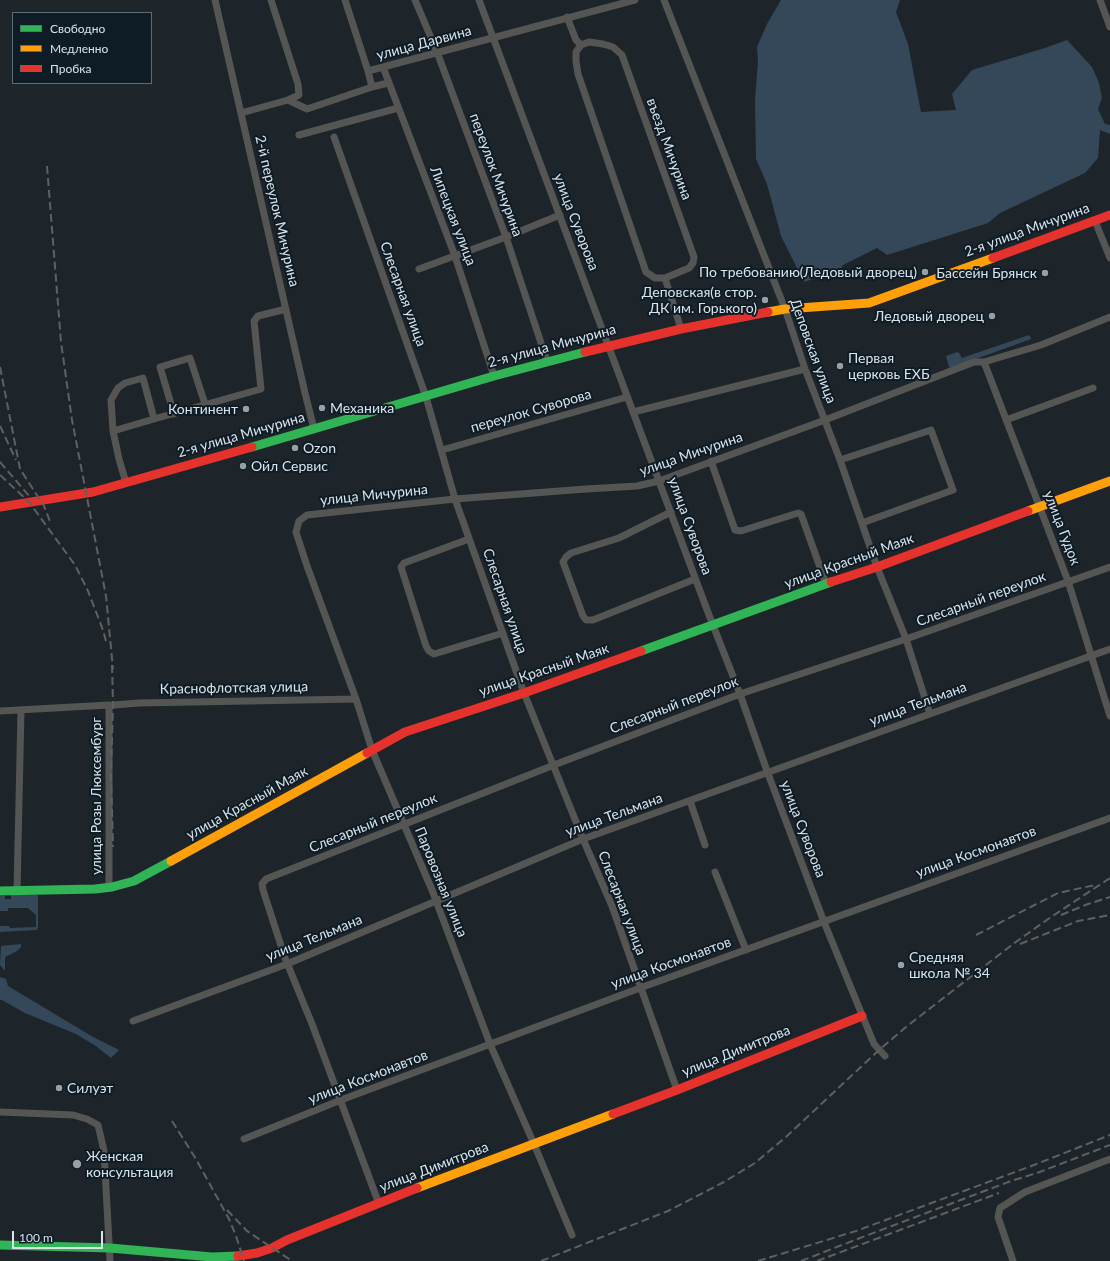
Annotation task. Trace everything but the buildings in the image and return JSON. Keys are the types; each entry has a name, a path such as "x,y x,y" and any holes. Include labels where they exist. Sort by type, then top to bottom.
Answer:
{"main road":[{"name":"2-я улица Мичурина","path":"0,507 93,492 426,397 494,376 608,346 681,329 785,309 869,303 1110,215"},
{"name":"улица Красный Маяк","path":"0,891 109,888 134,881 405,732 524,693 1110,482"},
{"name":"улица Димитрова","path":"0,1245 110,1248 209,1256 243,1256 257,1253 379,1204 677,1090 862,1016"}],"street":[{"name":"2-й переулок Мичурина","path":"214,0 314,429"},
{"path":"241,113 288,100 299,95 298,84 271,0"},
{"path":"345,0 368,71"},
{"name":"переулок Мичурина","path":"415,0 437,52 506,237 547,362"},
{"name":"улица Суворова","path":"479,0 695,579 740,694 824,922 874,1044 885,1056"},
{"name":"улица Дарвина","path":"372,87 368,71 635,0"},
{"name":"Деповская улица","path":"664,0 785,309 805,369 840,460 877,567 906,640 930,714"},
{"path":"1100,0 1110,27"},
{"path":"567,17 576,40 581,45 576,52 578,74 646,272 655,278 665,278 681,329"},
{"name":"въезд Мичурина","path":"581,45 589,42 603,44 613,48 622,55 694,257 693,263 689,268 665,278"},
{"name":"Липецкая улица","path":"383,67 455,256 494,376"},
{"path":"288,100 306,108 388,83"},
{"path":"299,135 398,108"},
{"name":"Слесарная улица","path":"334,137 426,397 455,499 524,693 554,765 582,839 612,906 677,1090"},
{"path":"419,269 560,216"},
{"path":"1094,221 1110,258"},
{"path":"113,431 261,388 254,321 258,316 286,309"},
{"path":"984,362 1041,345 1110,317"},
{"path":"174,414 160,367 190,358 205,404"},
{"name":"улица Мичурина","path":"307,515 455,499 586,488 637,486 659,481 825,420 974,362 984,362"},
{"name":"улица Гудок","path":"984,362 1068,581 1090,656 1110,716"},
{"path":"633,412 805,369"},
{"path":"126,483 113,431 111,400 118,388 125,383 143,378 154,419"},
{"path":"1006,420 1093,388"},
{"name":"переулок Суворова","path":"442,450 627,396"},
{"path":"840,460 931,430 953,490 862,522"},
{"path":"711,461 735,530 741,531 798,513 801,514 826,584"},
{"path":"671,512 619,538 571,553 563,562 583,616 586,620 592,620 695,579"},
{"name":"Паровозная улица","path":"307,515 299,521 296,532 356,699 372,750 436,901 490,1044 572,1235"},
{"path":"469,539 404,563 401,567 426,646 429,651 434,654 503,633"},
{"name":"Слесарный переулок","path":"287,964 263,890 262,884 266,879 554,765 740,694 906,640 1110,567"},
{"name":"улица Тельмана","path":"132,1021 287,964 582,839 1110,649"},
{"name":"Краснофлотская улица","path":"0,711 139,703 356,699"},
{"name":"улица Розы Люксембург","path":"109,888 111,705"},
{"path":"17,891 21,710"},
{"path":"690,801 705,845"},
{"name":"улица Космонавтов","path":"244,1139 340,1100 640,988 1110,818"},
{"path":"715,872 746,950"},
{"path":"287,964 312,1024 379,1204"},
{"path":"0,1112 73,1115 87,1119 98,1125 104,1151 110,1261"},
{"path":"1014,1261 998,1217 1000,1208 1025,1192 1110,1159"}],"shaded area":[{"path":"781,0 900,0 896,12 908,44 921,112 956,110 952,94 972,70 1067,40 1092,67 1099,83 1102,98 1098,109 1105,124 1110,125 1110,134 1100,130 1098,158 1085,173 1000,213 988,223 887,255 877,248 843,265 840,270 804,282 781,236 767,184 756,159 755,100 758,62 757,47 767,24"},
{"path":"1029,335 1031,339 951,368 949,367 946,356 957,352 962,358"},
{"path":"11,895 38,895 37,930 0,932 0,926 9,926 10,928 36,927 36,915 28,908 8,908 8,911 0,911 0,896 5,896 5,899 11,899"},
{"path":"21,944 21,947 17,951 5,957 5,971 0,965 1,946"},
{"path":"0,977 6,979 8,986 93,1037 119,1050 111,1058 96,1046 76,1034 25,1013 0,1000"}],"railway":[{"path":"47,166 61,342 72,420 106,596 113,669"},
{"path":"0,367 20,469 44,506 51,524"},
{"path":"0,426 16,460"},
{"path":"0,462 30,497"},
{"path":"0,475 29,502 75,565 88,591 103,630 107,645"},
{"path":"112,665 113,705 111,773 113,847"},
{"path":"541,1261 668,1211 724,1182 755,1163 787,1136 879,1050 906,1027 1013,944 1110,878"},
{"path":"976,935 1058,893 1095,885"},
{"path":"1061,915 1110,897"},
{"path":"1020,944 1078,921 1110,915"},
{"path":"172,1121 196,1159 229,1219 244,1261"},
{"path":"758,1261 856,1231 1110,1135"},
{"path":"801,1261 1110,1145"},
{"path":"817,1261 999,1193"},
{"path":"227,1210 247,1231 292,1261"}],"traffic: fast":[{"path":"252,447 494,376 585,352"},
{"path":"641,651 831,582"},
{"path":"0,891 95,889 112,887 134,881 171,861"},
{"path":"0,1245 110,1248 212,1257 238,1256"}],"traffic: slow":[{"path":"768,312 785,309 869,303 993,258"},
{"path":"1028,511 1110,481"},
{"path":"171,861 367,753"},
{"path":"417,1188 613,1114"}],"traffic: jam":[{"path":"993,258 1110,215"},
{"path":"585,352 681,329 768,312"},
{"path":"0,507 93,492 252,447"},
{"path":"831,582 877,567 1028,511"},
{"path":"367,753 405,732 524,693 641,651"},
{"path":"613,1114 862,1016"},
{"path":"238,1256 257,1253 272,1248 287,1240 417,1188"}],"place":[{"name":"По требованию(Ледовый дворец)","path":"925,272"},
{"name":"Бассейн Брянск","path":"1045,273"},
{"name":"Деповская(в стор. ДК им. Горького)","path":"765,300"},
{"name":"Ледовый дворец","path":"992,316"},
{"name":"Первая церковь ЕХБ","path":"840,366"},
{"name":"Механика","path":"322,408"},
{"name":"Континент","path":"246,409"},
{"name":"Ozon","path":"295,448"},
{"name":"Ойл Сервис","path":"243,466"},
{"name":"Средняя школа № 34","path":"901,965"},
{"name":"Силуэт","path":"59,1088"},
{"name":"Женская консультация","path":"77,1164"}]}
